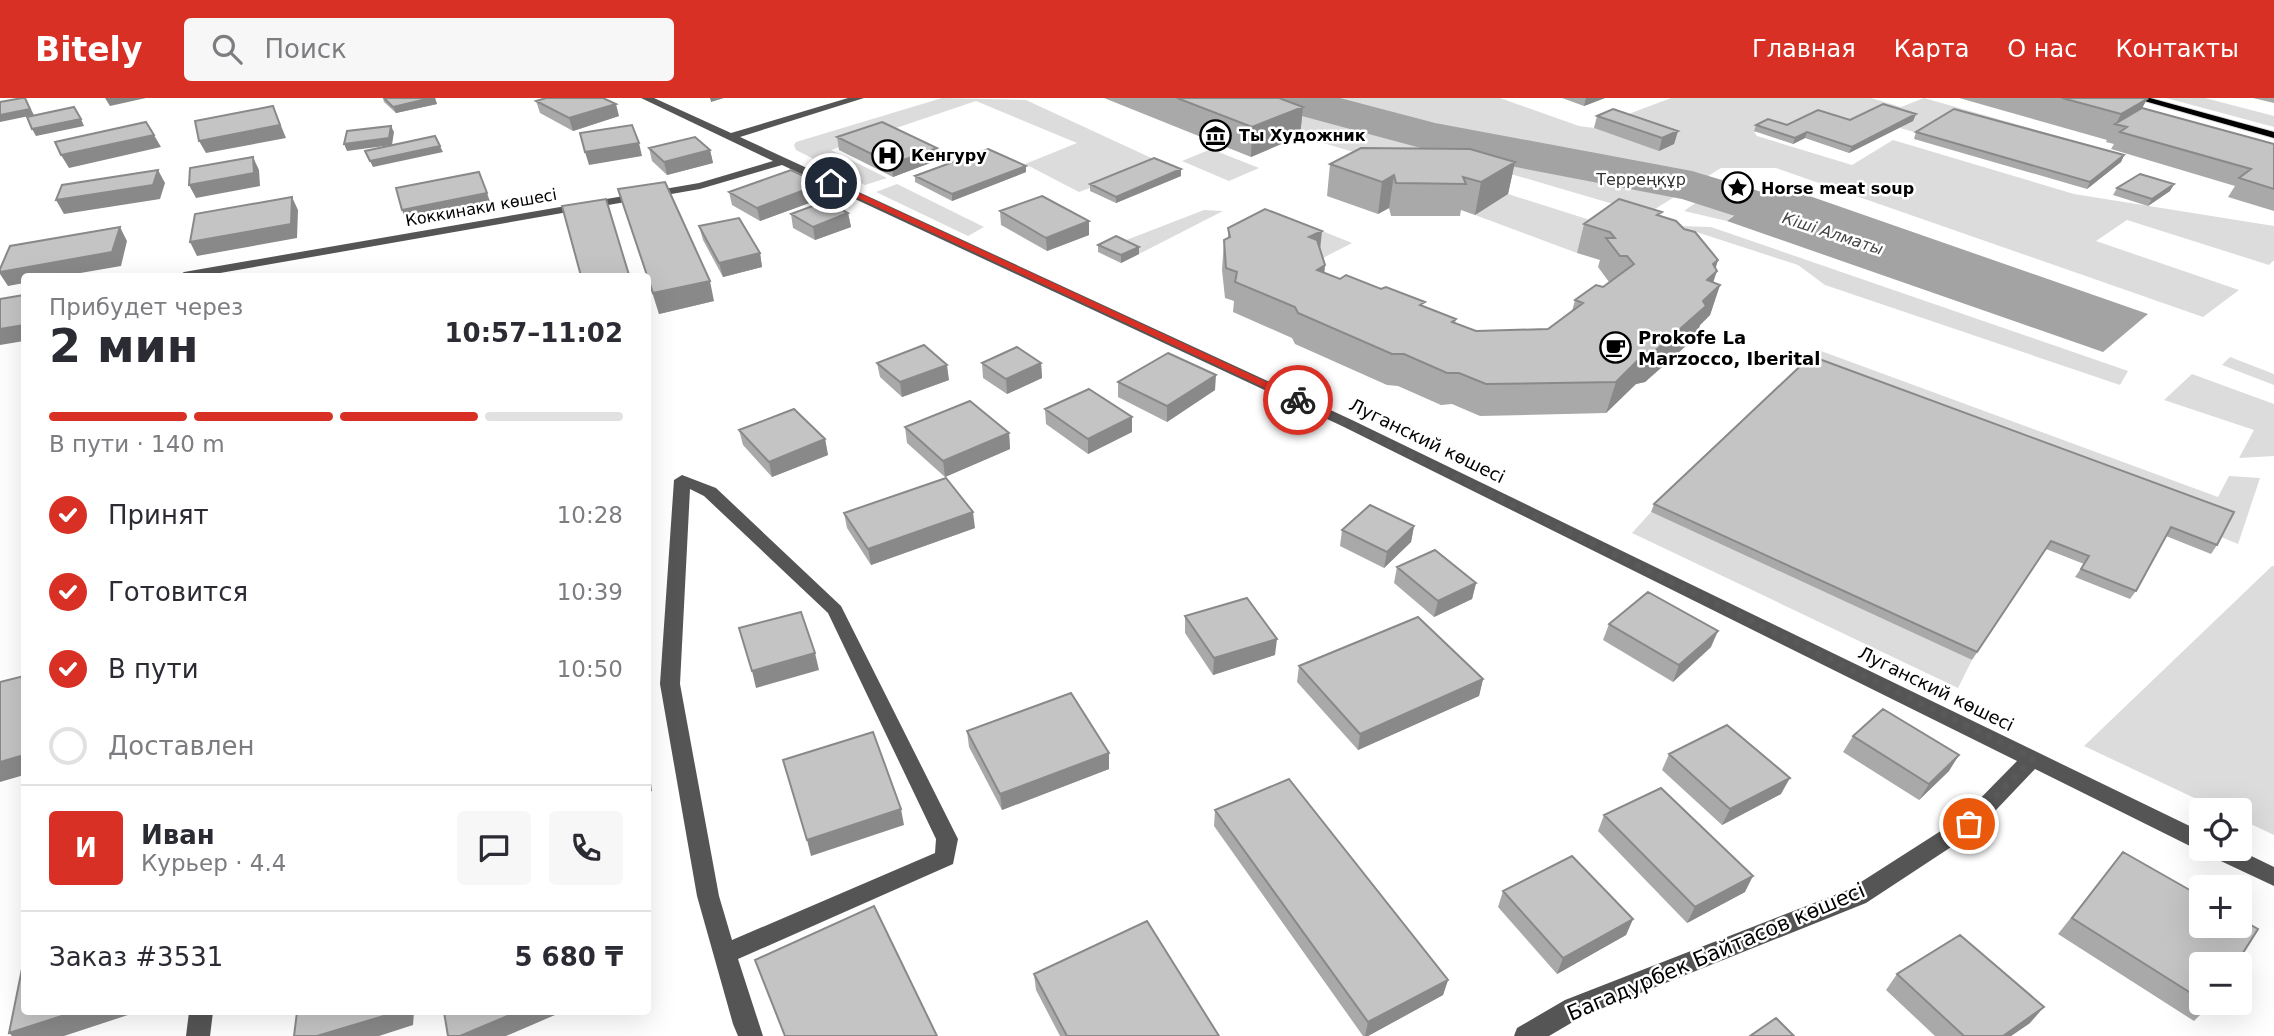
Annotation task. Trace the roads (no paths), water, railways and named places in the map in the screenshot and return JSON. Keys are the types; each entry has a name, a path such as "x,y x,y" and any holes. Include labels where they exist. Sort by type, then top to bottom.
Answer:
{"main road":[{"path":"2139,98 2274,135"}],"street":[{"name":"Луганский көшесі","path":"646,98 733,136 782,162 1347,423 2189,836"},
{"path":"733,136 859,98"},
{"name":"Коккинаки көшесі","path":"224,273 251,271 700,186 782,162"},
{"path":"725,954 945,858 947,839 835,610 710,492 682,480 670,684 708,896 725,954 751,1036"},
{"name":"Багадурбек Байтасов көшесі","path":"1526,1036 1574,1008 1858,896 1969,824 2033,758"},
{"path":"2241,861 2274,877"},
{"path":"198,1036 201,1015"}],"water":[{"path":"1775,184 2148,314 2103,352 1727,221"}],"waterway":[{"name":"Кіші Алматы","path":"1288,98 1432,137 1692,186 1853,237"}],"place":[{"name":"Ты Художник","path":"1216,135"},
{"name":"Кенгуру","path":"888,155"},
{"name":"Horse meat soup","path":"1738,188"},
{"name":"Prokofe La Marzocco, Iberital","path":"1615,348"}],"park label":[{"name":"Терреңқұр","path":"1641,179"}]}
